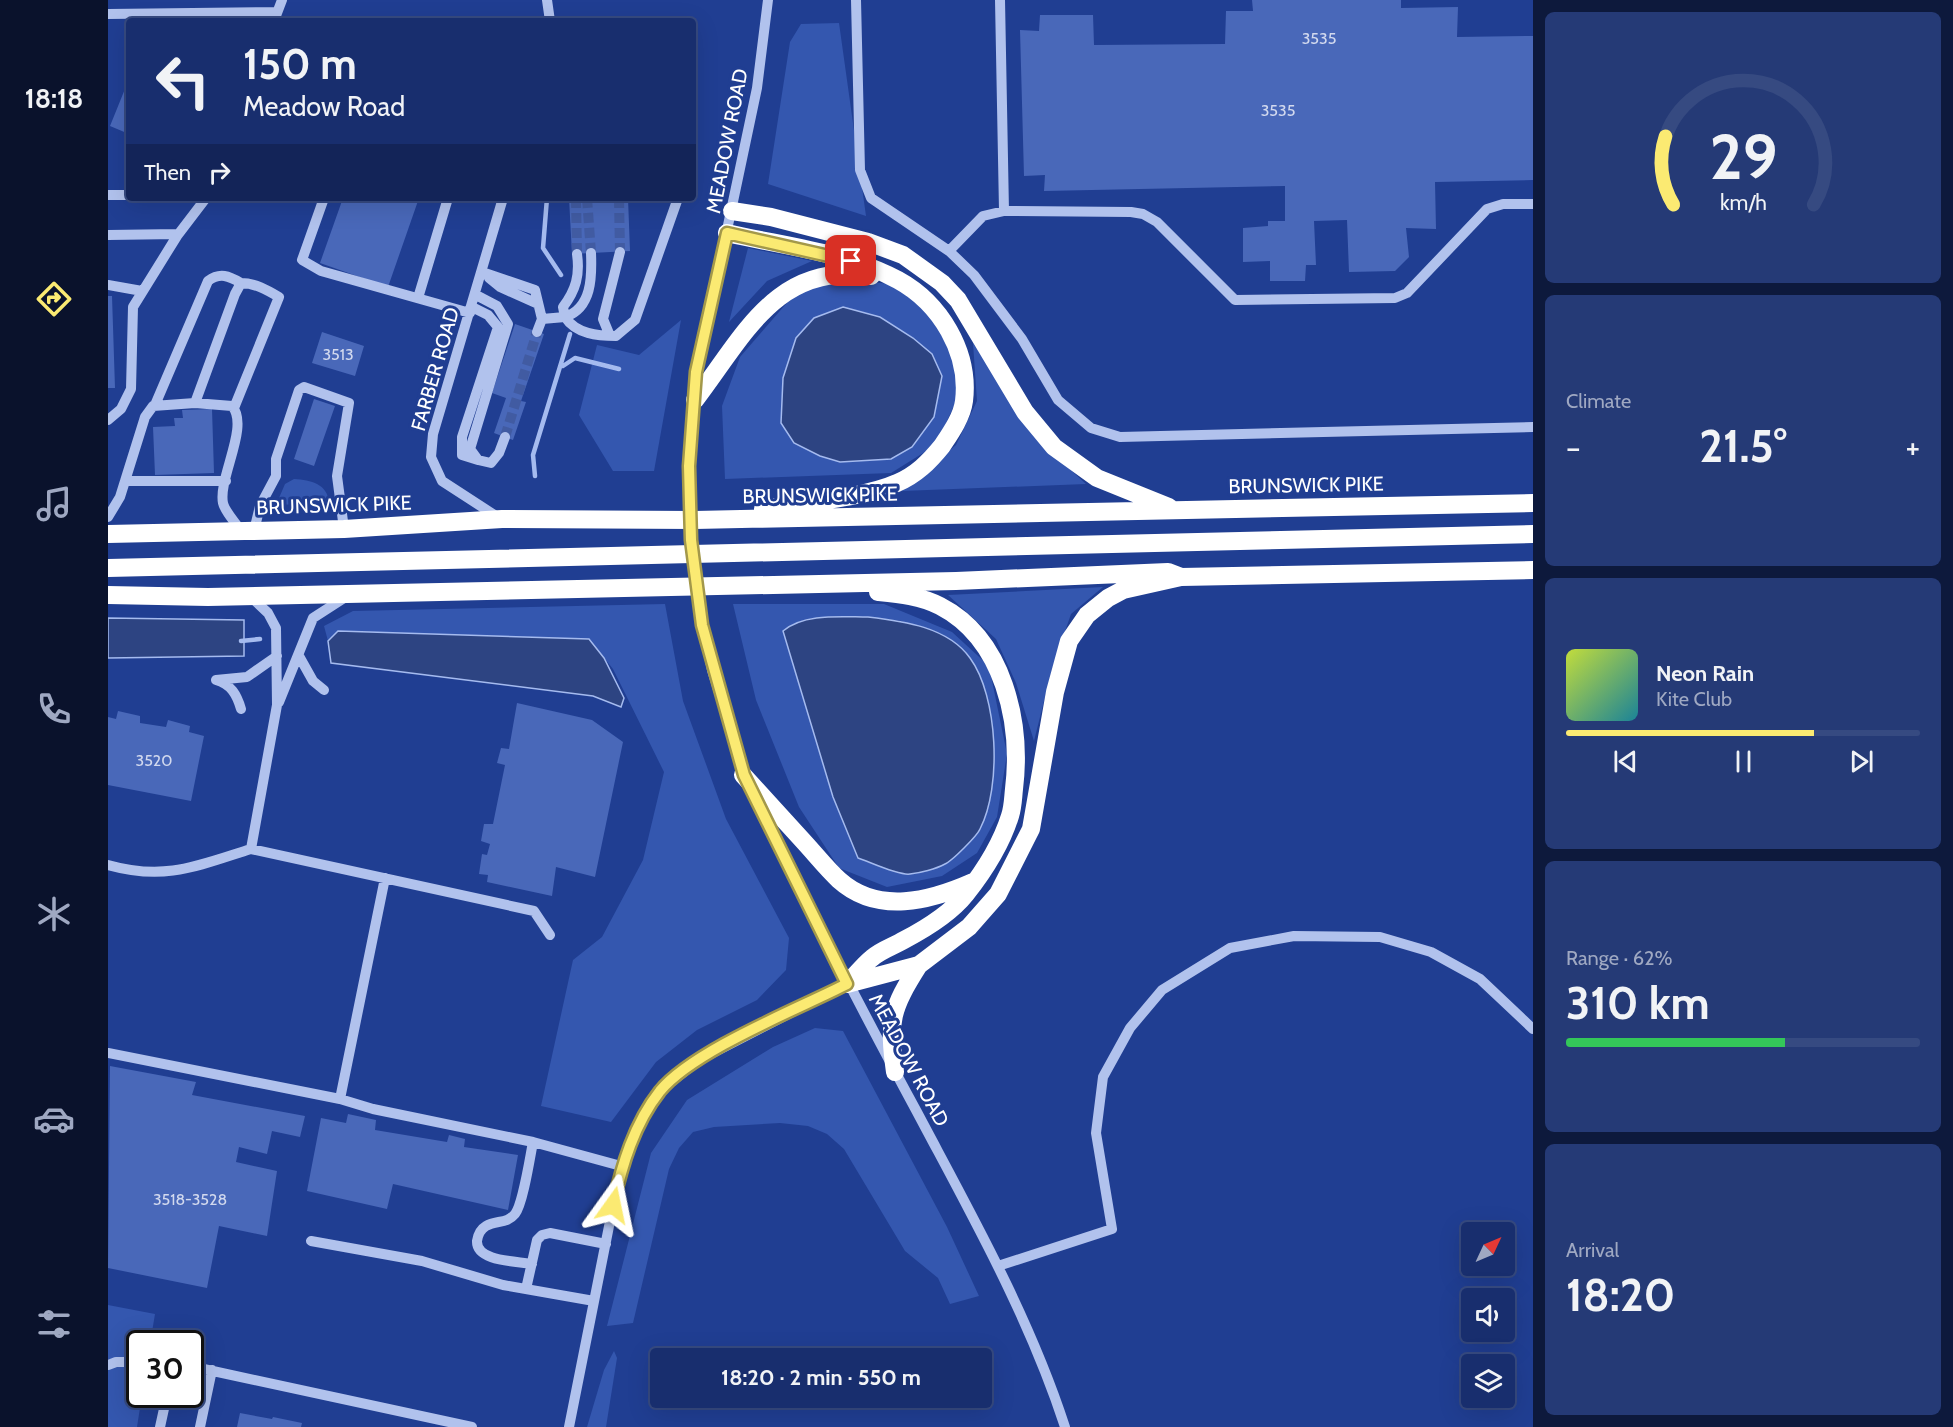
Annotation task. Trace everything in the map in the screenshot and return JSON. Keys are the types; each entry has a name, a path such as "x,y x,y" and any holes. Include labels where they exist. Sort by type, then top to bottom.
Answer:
{"highway":[{"path":"732,211 771,217 868,242 911,260 942,283 958,300 1025,412 1054,447 1097,478 1176,510"},
{"path":"695,520 851,494 896,483 927,465 959,416 964,401 957,343 940,316 923,298 898,280 851,261 727,233"},
{"path":"695,400 757,315 782,293 805,280 829,274 852,273 898,280"},
{"name":"BRUNSWICK PIKE","path":"108,534 344,530 502,519 695,520 1533,503"},
{"path":"108,568 1533,534"},
{"path":"895,1072 890,1035 898,998 919,965 969,927 998,894 1031,830 1055,692 1069,640 1087,615 1108,598 1123,590 1181,577 1533,570"},
{"path":"1506,571 1533,578"},
{"path":"108,595 249,595 956,581 1168,572 1181,577"},
{"path":"806,584 911,596 940,606 960,620 984,647 1001,676 1011,704 1016,741 1016,777 1011,814 998,848 977,880 964,897 940,916 873,957 847,984"},
{"path":"744,775 827,868 854,890 893,902 918,901 937,897 977,880"},
{"path":"847,984 919,965"}],"street":[{"path":"108,14 276,17 282,0"},
{"path":"547,0 550,18"},
{"name":"MEADOW ROAD","path":"768,0 757,88 696,372 689,466 691,540 702,625 744,775 847,984 998,1266 1049,1378 1065,1427"},
{"path":"856,0 860,170 871,198 949,251 974,275 1022,339 1058,400 1091,428 1120,437 1533,427"},
{"path":"1000,0 1004,211"},
{"path":"108,195 126,195"},
{"path":"108,420 121,409 131,389 133,308 178,234 204,201"},
{"path":"323,201 302,260 321,271 488,315 498,327 462,437 462,455 491,463 499,453 505,437"},
{"path":"418,298 447,201"},
{"name":"FARBER ROAD","path":"502,201 433,434 431,458 442,481 502,519"},
{"path":"578,254 579,267 575,291 563,307 565,317 571,326 596,336 616,336 635,320 677,201"},
{"path":"949,251 983,216 1004,211 1143,214 1157,222 1235,300 1395,298 1407,293 1487,209 1503,204 1533,204"},
{"path":"108,235 178,234"},
{"path":"610,336 603,319 620,252"},
{"path":"542,319 576,314 587,298 592,275 591,253"},
{"path":"482,272 535,290 542,319 537,332"},
{"path":"108,517 120,497 145,417 155,405 208,281 214,276 227,275 241,283 262,287 279,297 234,408 238,420 223,504 247,531 276,476 276,459 299,390 304,387 348,401 350,405 336,476 344,530"},
{"path":"195,403 241,283"},
{"path":"108,285 142,291"},
{"path":"476,295 497,306 508,324 470,449 478,460"},
{"path":"155,405 195,403 234,408"},
{"path":"125,481 226,481"},
{"path":"277,705 313,618 329,606 356,592"},
{"path":"249,595 268,613 276,628 277,656 277,705 251,849"},
{"path":"241,709 238,698 226,683 216,680 247,677 277,656"},
{"path":"299,656 313,681 324,690"},
{"path":"108,865 127,870 169,873 251,849 534,911 549,935"},
{"path":"340,1099 385,878"},
{"path":"998,1266 1112,1229 1096,1133 1103,1077 1130,1028 1162,990 1230,948 1294,936 1380,937 1431,952 1480,979 1533,1029"},
{"path":"569,1427 621,1166 647,1112 662,1090 681,1073 721,1048 847,984"},
{"path":"108,1053 340,1099 533,1142 621,1166"},
{"path":"532,1264 485,1255 478,1248 477,1241 485,1226 506,1221 517,1212 533,1142"},
{"path":"526,1289 537,1240 546,1233 606,1244"},
{"path":"310,1241 422,1261 526,1289 594,1301"},
{"path":"108,1365 126,1362"},
{"path":"204,1369 445,1424 472,1427"},
{"path":"200,1427 212,1370"},
{"path":"160,1427 164,1408"}],"shaded area":[{"path":"839,23 866,216 768,184 790,42 801,24"},
{"path":"748,248 812,261 767,281 729,322"},
{"path":"834,279 892,284 929,310 952,352 958,397 936,445 891,473 725,479 722,406 740,357 792,297","holes":["843,307 880,316 913,338 891,459 840,462 820,456"]},
{"path":"843,307 880,317 913,338 932,354 942,376 934,417 912,447 891,459 840,462 820,456 794,443 781,423 783,378 796,338 814,318"},
{"path":"681,320 654,471 613,471 579,415 597,345 639,355"},
{"path":"973,343 1035,437 1086,484 902,491 956,445 977,401"},
{"path":"294,479 318,484 326,491 329,503 276,505 285,484"},
{"path":"1103,587 1071,614 1052,669 1034,741 1016,683 996,639 948,595"},
{"path":"665,604 683,701 726,819 789,938 786,970 757,1000 697,1030 656,1062 611,1122 541,1106 573,960 602,937 643,860 664,772 613,669 589,639 338,631 328,641 324,626 353,611"},
{"path":"733,604 884,604 952,632 989,666 1007,754 997,817 977,853 942,876 887,887 839,868 799,807 756,700","holes":["898,620 947,637 833,797 783,631"]},
{"path":"868,617 924,627 950,639 961,648 970,658 979,675 991,718 994,742 992,790 980,829 948,862 937,868 918,873 899,873 858,858 833,797 783,631 801,621 812,619"},
{"path":"108,618 244,620 244,656 108,658"},
{"path":"338,631 589,639 604,658 624,698 621,707 593,696 331,663 328,641"},
{"path":"815,1028 843,1031 947,1227 979,1296 950,1304 938,1278 905,1251 844,1149 827,1134 808,1126 780,1123 714,1127 693,1132 679,1148 669,1169 633,1323 607,1326 651,1153 687,1100 773,1047"},
{"path":"108,1305 155,1314 152,1330 126,1330 126,1408 140,1408 137,1427 108,1427"},
{"path":"614,1351 617,1358 606,1427 587,1427 604,1370"}],"building":[{"path":"1252,0 1401,0 1401,8 1458,7 1457,37 1533,36 1533,180 1435,182 1436,229 1406,228 1409,257 1395,271 1349,272 1347,220 1314,221 1316,265 1306,265 1305,281 1270,281 1270,261 1243,262 1243,228 1268,226 1268,221 1285,221 1285,186 1044,191 1045,175 1024,176 1020,30 1039,31 1040,15 1093,15 1094,45 1225,44 1226,11 1253,11"},
{"path":"126,86 126,133 110,126"},
{"path":"342,201 418,201 388,287 320,263"},
{"path":"569,201 628,201 630,251 572,254"},
{"path":"108,296 112,296 115,388 108,388"},
{"path":"515,324 544,334 521,401 526,402 513,440 494,433 506,398 492,393"},
{"path":"322,332 364,346 355,376 312,363"},
{"path":"314,399 335,406 314,466 294,459"},
{"path":"212,409 214,473 155,475 153,427 175,426 174,418 183,418 182,410"},
{"path":"517,703 592,720 623,742 595,877 556,867 552,896 487,882 488,875 479,874 482,854 487,855 490,844 481,841 484,824 493,824 505,765 497,763 501,748 509,749"},
{"path":"118,711 140,716 140,723 166,727 168,720 190,726 189,732 204,736 191,801 108,785 108,717 116,719"},
{"path":"110,1066 196,1082 192,1095 305,1116 300,1137 272,1131 267,1154 239,1147 236,1162 277,1171 267,1236 219,1226 207,1288 108,1268"},
{"path":"348,1114 376,1120 375,1130 447,1142 449,1135 465,1139 464,1147 518,1155 508,1210 393,1184 387,1209 307,1191 321,1118 346,1123"},
{"path":"240,1413 302,1423 301,1427 237,1427"}],"waterway":[{"path":"547,201 543,248 561,275"},
{"path":"535,476 533,455 570,334"},
{"path":"563,366 575,358 619,369"},
{"path":"241,641 260,639"}],"tunnel":[{"path":"576,201 577,254"},
{"path":"587,201 591,253"},
{"path":"619,201 620,252"},
{"path":"505,437 537,332"}],"route":[{"path":"613,1205 621,1166 647,1112 662,1090 699,1060 847,984 744,775 712,670 702,625 691,540 689,466 696,372 727,233 851,261"}]}
